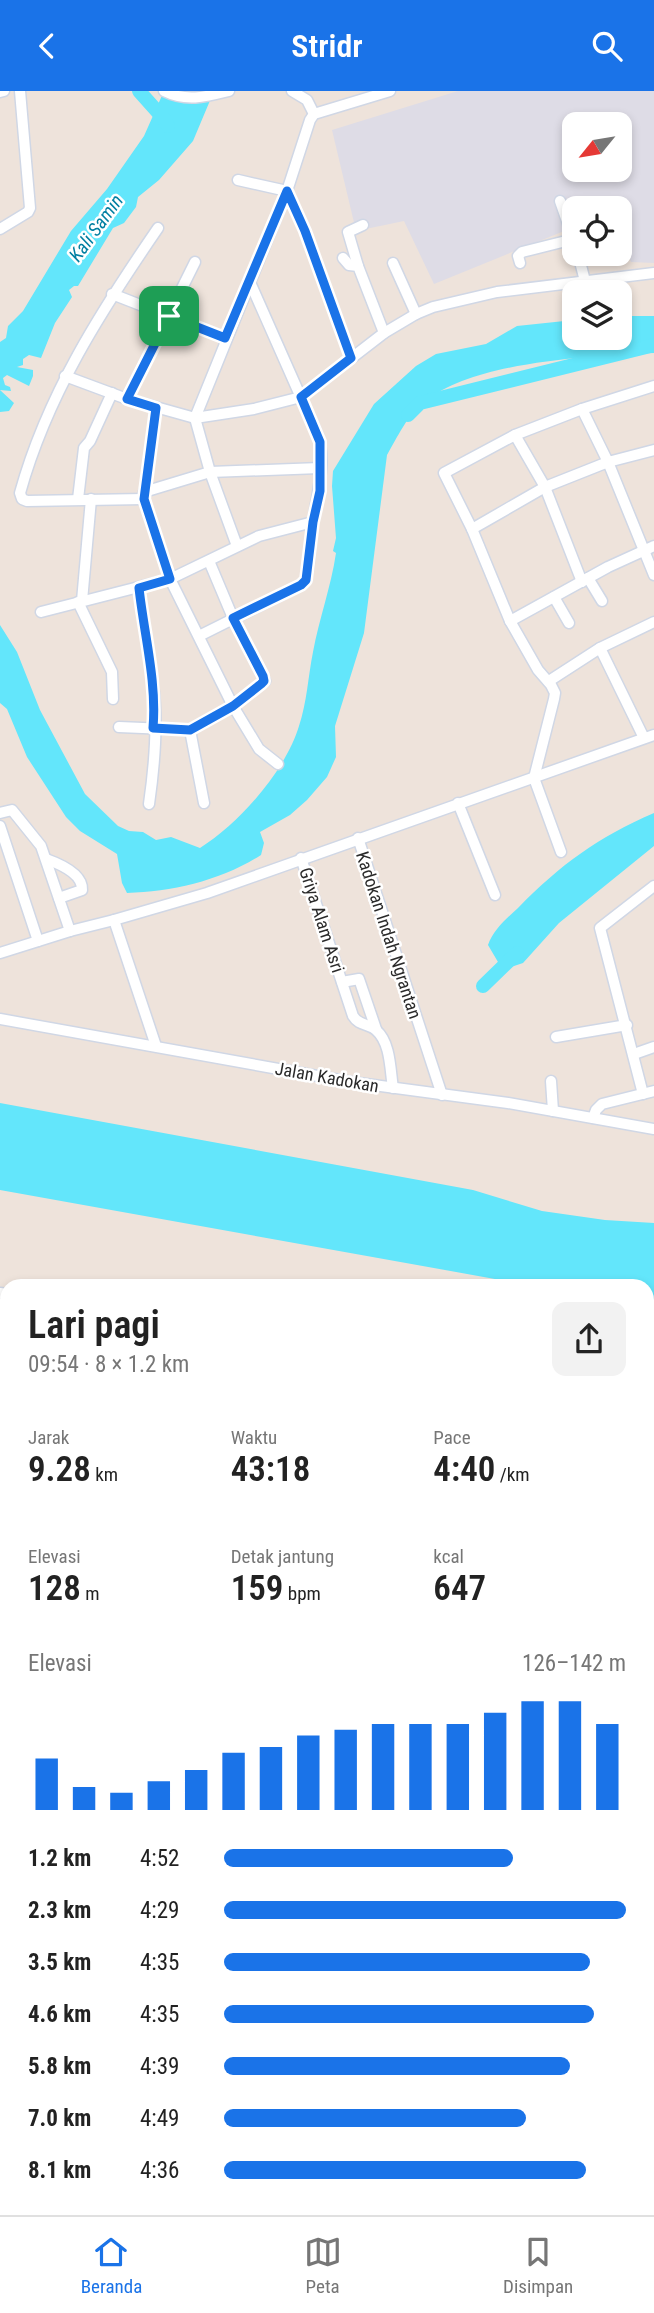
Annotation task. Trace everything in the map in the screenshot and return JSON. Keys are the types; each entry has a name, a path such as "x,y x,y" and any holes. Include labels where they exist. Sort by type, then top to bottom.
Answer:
{"street":[{"path":"0,229 28,212 30,208 20,91"},
{"path":"164,91 173,96 192,99 229,91"},
{"path":"292,91 307,100 314,114"},
{"path":"237,546 210,472 195,418 225,338 287,191 310,120 314,114 390,91"},
{"path":"238,180 287,191"},
{"path":"287,191 305,231 351,358"},
{"path":"560,201 562,207"},
{"path":"363,225 348,232 384,333"},
{"path":"158,228 113,294 65,376 32,451 20,493 22,499 27,501 144,496 210,472 320,468"},
{"path":"520,263 518,256 522,252 562,243"},
{"path":"343,258 349,265 358,265"},
{"path":"127,399 195,262"},
{"path":"393,263 416,314"},
{"path":"594,280 654,273"},
{"path":"199,636 301,585 306,580 320,491 320,442 249,281"},
{"path":"65,376 127,399 195,418 254,409 301,397 384,333 416,314 448,302 497,292 562,284"},
{"path":"113,294 225,338"},
{"path":"561,852 534,778 555,692 538,670 510,621 472,529 444,473 515,435 582,409 654,386"},
{"path":"78,499 84,448 90,441 112,393"},
{"path":"156,408 144,496 170,579 233,706 259,749 278,764"},
{"path":"582,409 649,547 654,575"},
{"path":"515,435 545,487 585,580 602,601"},
{"path":"472,529 545,487 608,462 654,450"},
{"path":"91,499 80,602 112,672 113,699"},
{"path":"41,612 170,579 270,532 313,522"},
{"path":"510,621 649,547"},
{"path":"118,727 190,730 233,706 264,681 209,561"},
{"path":"139,588 153,686 153,763 149,804"},
{"path":"554,597 569,623"},
{"path":"549,681 600,648 654,622"},
{"path":"0,954 70,931 207,893 649,736 600,648"},
{"path":"190,730 204,803"},
{"path":"458,803 495,895"},
{"path":"0,813 14,811 38,841 70,931"},
{"path":"0,826 38,941"},
{"name":"Kadokan Indah Ngrantan","path":"358,838 442,1095"},
{"path":"46,859 77,875 82,881 82,890 59,898"},
{"name":"Griya Alam Asri","path":"301,859 356,1021 376,1030"},
{"path":"593,1118 596,1109 602,1104 649,1092 634,1054 600,928 654,886"},
{"path":"114,920 156,1046"},
{"name":"Griya Alam Asri","path":"342,982 359,979 376,1030 384,1042 393,1088"},
{"name":"Jalan Kadokan","path":"0,1019 393,1088 553,1111 654,1129"},
{"path":"555,1037 627,1025"},
{"path":"634,1054 654,1048"},
{"path":"551,1081 553,1111"}],"shaded area":[{"path":"458,91 654,91 654,263 632,262 632,196 562,196 562,232 434,284 404,221 356,231 332,130"}],"water":[{"path":"164,91 214,91 193,141 159,180 138,197 136,207 124,223 113,228 78,286 69,290 72,297 55,323 41,358 29,355 23,359 23,365 17,367 33,370 29,386 7,375 3,378 11,391 0,390 0,342 6,338 8,326 23,311 71,231 107,189 144,136"},
{"path":"632,316 654,316 654,353 567,359 502,369 446,388 424,402 413,413 387,455 364,633 335,726 336,757 327,777 290,815 260,832 264,843 261,855 246,864 197,883 127,893 122,883 117,854 80,831 66,817 27,757 7,709 0,703 0,625 17,652 40,710 85,794 118,826 129,831 143,832 156,840 171,837 200,848 230,825 272,778 293,743 299,726 336,553 333,551 336,538 333,471 374,404 416,366 436,354 486,344 517,326 562,321 562,350 632,350"},
{"path":"0,390 14,403 9,411 0,412"},
{"path":"654,813 654,846 559,923 523,963 511,967 498,962 488,945 493,934 534,893 565,865 597,842"},
{"path":"0,1103 473,1190 542,1211 605,1220 654,1223 654,1279 495,1279 0,1190"}],"waterway":[{"name":"Kali Samin","path":"139,91 168,126"},
{"path":"408,415 420,403 654,345"},
{"path":"483,986 517,953"}],"route":[{"path":"287,191 305,231 351,358 301,397 320,442 320,491 306,580 301,585 233,618 264,681 233,706 190,730 153,728 153,686 139,588 170,579 144,499 156,408 127,399 169,316 225,338 287,191"}]}
